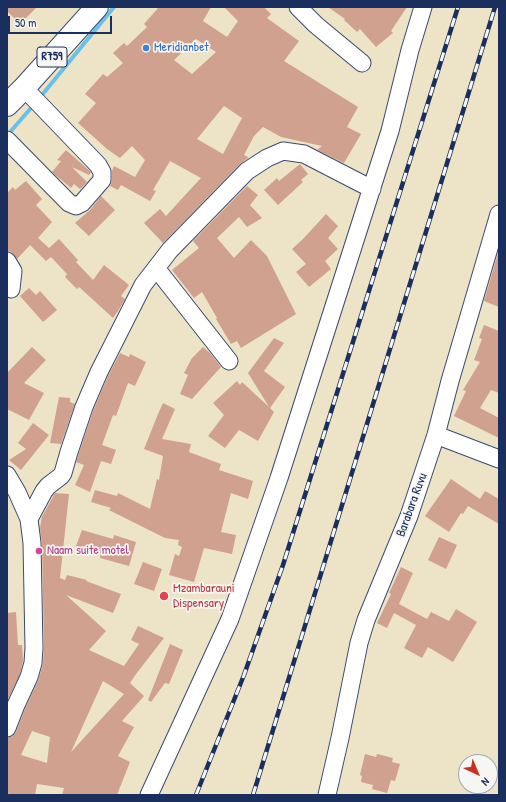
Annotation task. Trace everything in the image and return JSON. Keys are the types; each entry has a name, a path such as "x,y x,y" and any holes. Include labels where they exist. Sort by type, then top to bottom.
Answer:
{"main road":[{"name":"R759","path":"7,106 97,7"}],"street":[{"path":"298,7 316,25 362,63"},
{"path":"148,795 230,619 279,478 372,189 390,131 410,50 423,7"},
{"path":"7,140 69,203 76,206 82,203 102,180 102,172 98,165 24,88"},
{"path":"29,519 44,491 63,473 84,407 99,372 143,285 170,250 247,170 267,158 283,151 304,154 372,189"},
{"name":"Barabara Ruvu","path":"327,795 359,643 366,620 409,516 436,435 450,381 499,214"},
{"path":"7,261 13,270 12,289"},
{"path":"156,268 229,361"},
{"path":"436,435 499,459"},
{"path":"7,475 17,492 29,519 32,543 34,648 33,663 29,677 7,728"}],"building":[{"path":"7,7 37,7 20,24 7,11"},
{"path":"159,7 211,7 203,21 227,37 238,21 224,7 264,7 271,14 267,18 299,41 284,61 358,107 347,127 361,134 344,163 317,150 322,146 281,137 263,127 254,136 244,155 248,158 240,164 163,243 144,223 160,209 166,216 201,178 170,161 153,190 156,191 150,201 121,185 118,190 110,186 114,166 135,177 145,160 132,146 120,158 107,149 78,123 96,103 85,94 103,74 107,77 123,63 113,53 124,43 127,46 147,27 144,24","holes":["196,39 216,52 192,74 174,60","224,106 242,118 223,154 197,139"]},
{"path":"328,7 407,7 391,31 393,33 376,47 360,29 357,32 344,20 345,19"},
{"path":"66,150 91,172 89,175 72,167 87,182 80,189 74,184 71,188 52,172 61,161 57,160"},
{"path":"300,164 308,174 301,180 303,182 278,205 264,190 277,178 279,181"},
{"path":"26,181 42,199 36,205 52,222 38,238 49,248 59,239 78,260 76,262 93,280 104,265 129,285 121,296 125,299 113,318 79,287 77,289 65,277 67,274 51,257 46,261 30,245 17,259 12,252 7,251 7,193 13,187 15,190"},
{"path":"247,186 258,195 250,205 262,218 247,227 239,217 217,238 234,258 251,240 267,256 296,314 241,348 237,341 231,344 202,292 194,298 172,270 199,248 193,241"},
{"path":"101,196 115,210 89,236 75,223 90,210"},
{"path":"326,214 338,226 328,238 338,249 325,261 331,269 309,287 296,272 306,264 292,249"},
{"path":"499,250 499,307 484,301"},
{"path":"29,288 36,295 40,291 57,310 43,322 20,296"},
{"path":"484,325 499,331 499,393 491,390 480,408 499,418 499,438 454,416 466,391 463,390 480,362 474,360 482,339 479,338"},
{"path":"274,338 284,343 264,371 285,387 270,408 274,412 258,441 239,430 225,448 208,436 224,415 213,403 237,381 240,385 242,382 269,407 248,373"},
{"path":"32,347 46,360 24,383 44,393 29,420 7,409 7,373"},
{"path":"203,347 221,367 192,399 180,394 188,375 184,373 192,358"},
{"path":"120,353 129,357 130,354 146,362 135,386 128,383 116,416 113,415 102,445 116,450 111,464 101,461 90,492 75,485 84,465 76,462 93,411"},
{"path":"59,397 70,398 70,402 75,404 61,444 50,443"},
{"path":"163,403 175,409 162,439 191,444 189,452 221,464 219,470 253,481 248,499 231,493 221,532 236,535 232,554 204,548 194,582 169,575 175,554 179,556 182,547 178,545 179,540 165,538 109,510 111,508 91,502 95,490 117,496 118,493 150,509 157,479 159,480 163,456 144,449"},
{"path":"33,423 49,435 21,470 9,460 26,449 18,443"},
{"path":"451,479 480,499 485,491 499,499 499,524 468,506 463,514 461,513 449,532 425,516"},
{"path":"55,493 69,494 60,578 65,580 67,575 87,580 86,581 121,594 113,613 66,595 106,631 89,650 124,666 139,644 131,640 138,626 164,638 130,683 144,696 122,721 134,727 118,756 130,762 117,795 62,795 64,788 37,784 35,795 12,795 7,793 7,738 13,736 16,732 38,681 43,664 42,543 40,528 42,516","holes":["103,681 124,694 71,752","32,731 50,737 47,763 21,755"]},
{"path":"82,530 113,539 114,535 136,542 129,566 100,558 101,553 76,546"},
{"path":"439,537 457,545 446,569 428,560"},
{"path":"143,562 162,569 154,591 134,584"},
{"path":"401,567 413,573 399,604 427,619 431,612 449,621 456,609 477,622 453,662 428,647 422,658 404,648 416,625 394,613 387,628 377,623 391,594 389,593"},
{"path":"16,612 18,645 22,645 23,661 20,674 7,701 7,613"},
{"path":"170,644 183,650 169,684 165,683 151,702 148,700"},
{"path":"365,754 376,757 377,754 393,758 392,762 400,764 395,781 391,780 387,793 372,789 373,785 361,782 362,776 360,775"}],"waterway":[{"path":"42,95 114,7"},
{"path":"11,131 31,108"}],"railway":[{"path":"196,795 244,675 283,565 458,7"},
{"path":"253,795 495,7"}],"place":[{"name":"Meridianbet","path":"146,48"},
{"name":"Naam suite motel","path":"39,551"},
{"name":"Mzambarauni Dispensary","path":"164,596"}]}
